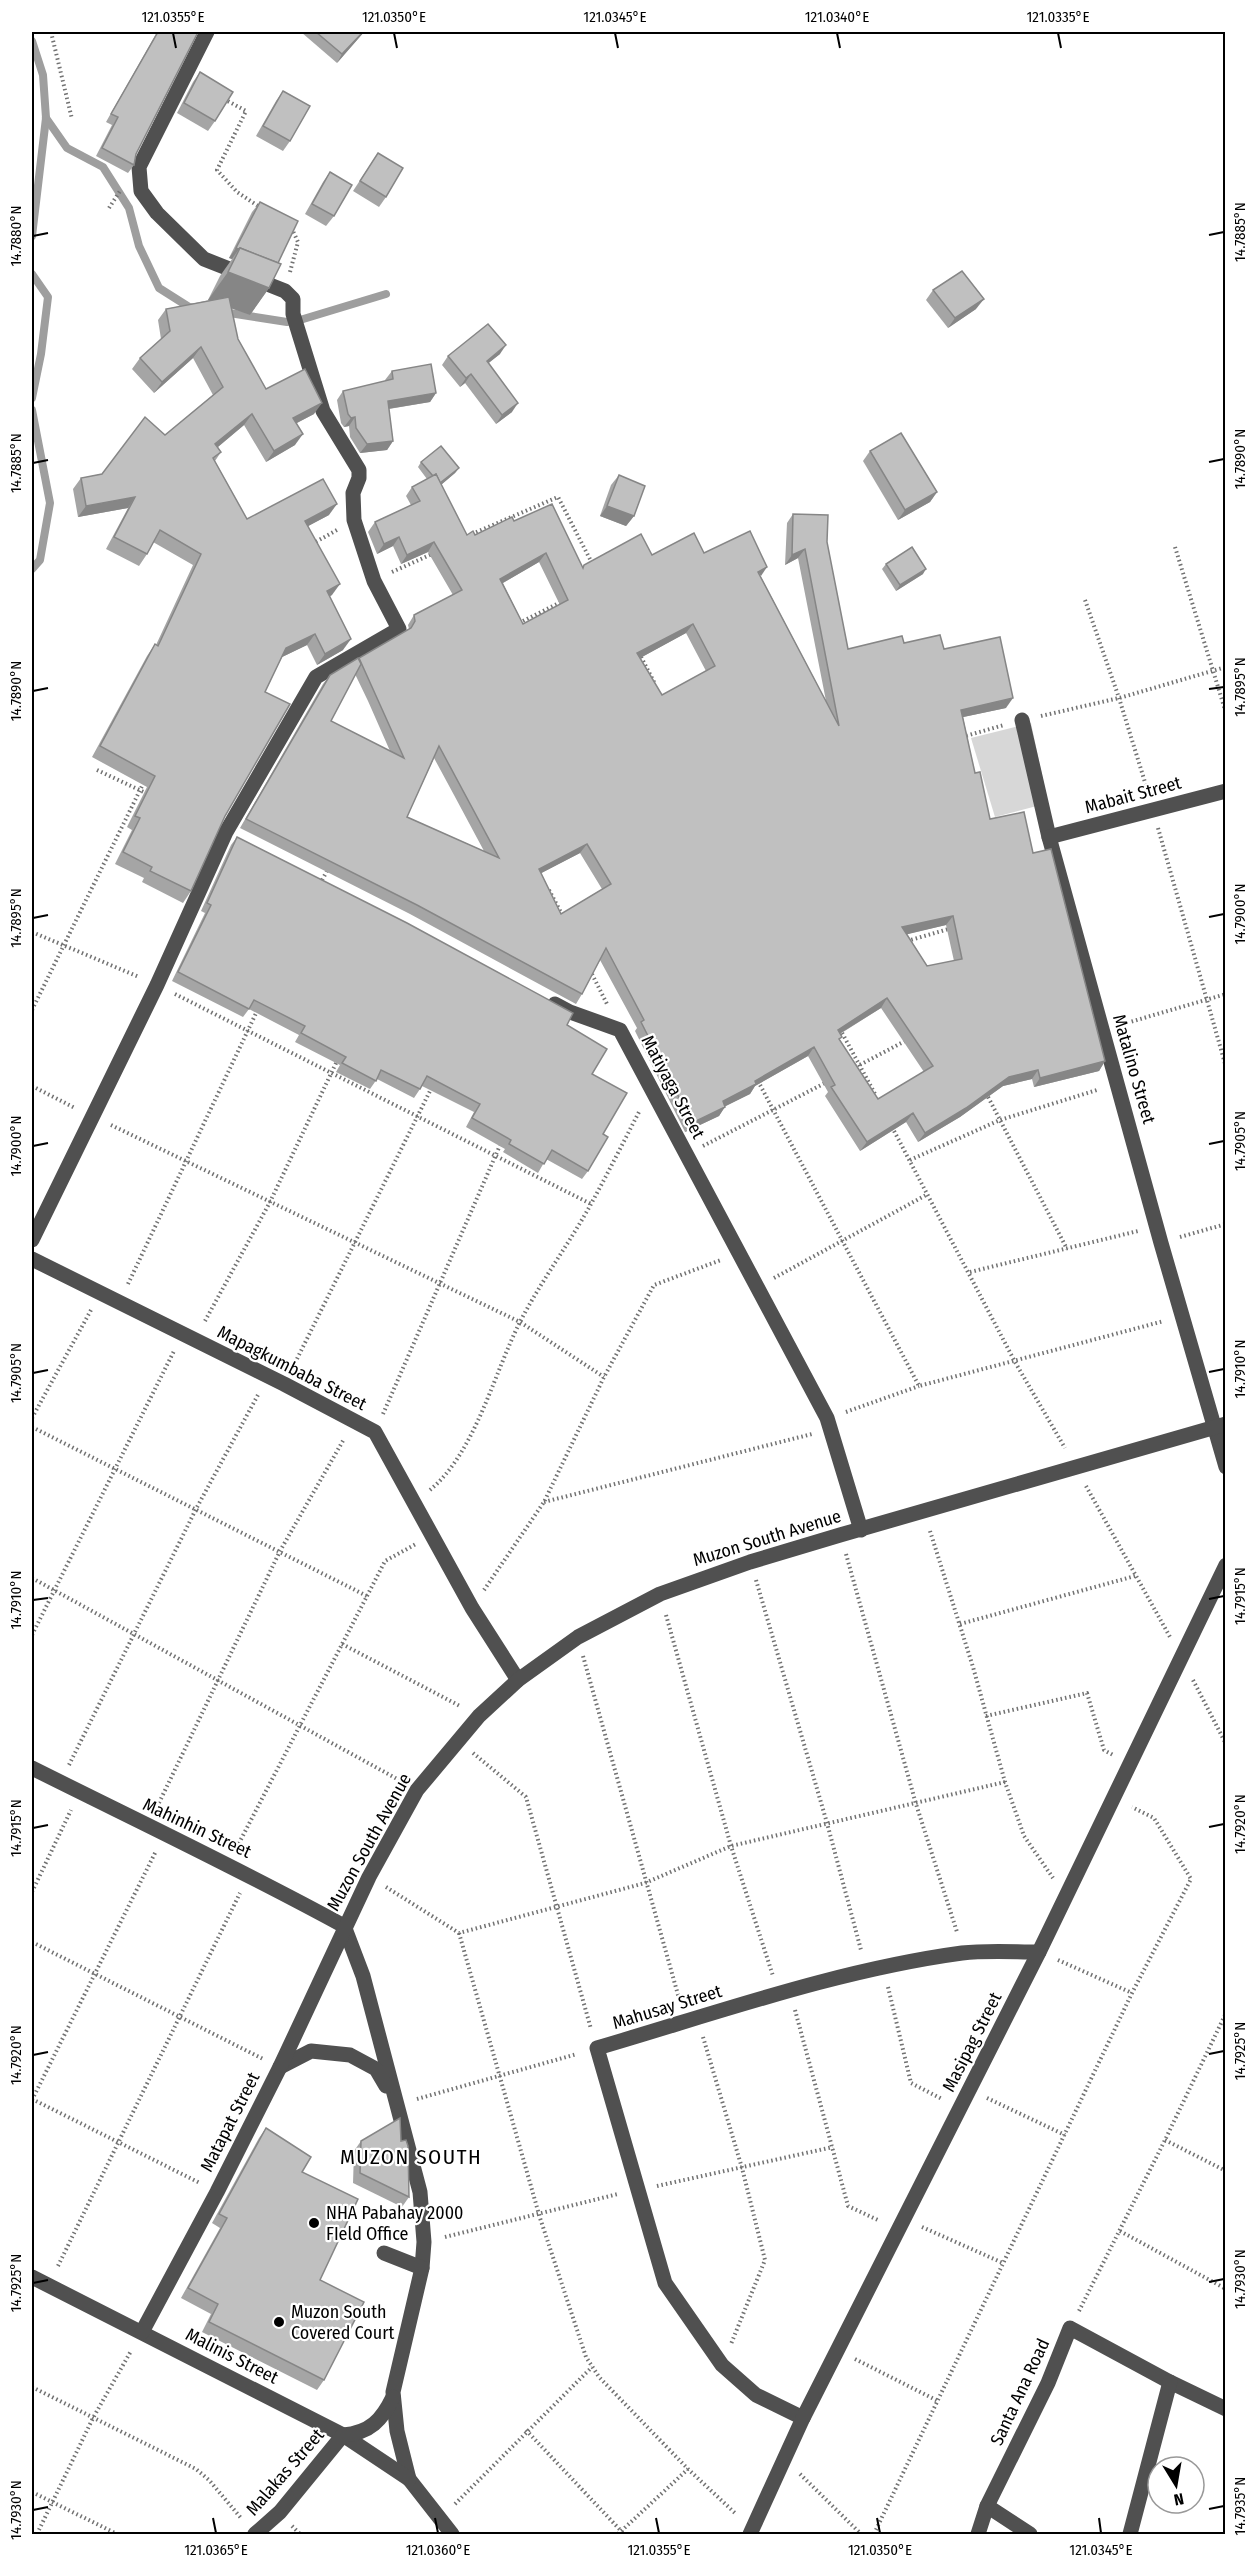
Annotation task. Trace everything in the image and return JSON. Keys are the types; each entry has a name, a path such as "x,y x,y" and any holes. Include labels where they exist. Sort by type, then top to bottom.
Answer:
{"street":[{"path":"32,1240 156,985 316,677 399,629 374,581 354,520 353,493 360,474 322,411 292,314 289,295 204,259 157,213 141,191 139,167 207,32"},
{"name":"Matalino Street","path":"1022,720 1049,837 1156,1227 1182,1316 1220,1425"},
{"name":"Mabait Street","path":"1049,837 1226,791"},
{"name":"Matiyaga Street","path":"540,996 570,1012 620,1030 829,1424 861,1530"},
{"name":"Mapagkumbaba Street","path":"32,1259 284,1384 375,1432 411,1502 472,1608 518,1680"},
{"path":"1220,1425 1226,1467"},
{"name":"Muzon South Avenue","path":"452,2535 409,2479 397,2431 393,2395 422,2268 424,2242 420,2192 363,1976 344,1926 417,1791 457,1740 518,1680 578,1637 660,1594 750,1562 840,1534 861,1530 1220,1425"},
{"name":"Masipag Street","path":"751,2532 802,2418 1039,1952 1226,1565"},
{"name":"Mahinhin Street","path":"32,1768 249,1874 344,1926"},
{"name":"Matapat Street","path":"142,2332 217,2192 280,2067 344,1926"},
{"name":"Mahusay Street","path":"802,2418 756,2396 722,2365 665,2283 597,2048 789,1991 867,1971 963,1953 1039,1952"},
{"path":"280,2067 311,2051 350,2055 376,2069 397,2106"},
{"path":"384,2253 422,2268"},
{"name":"Malinis Street","path":"32,2277 343,2435 409,2479"},
{"name":"Santa Ana Road","path":"978,2535 987,2506 1048,2383 1070,2328 1170,2382 1226,2409"},
{"path":"1130,2535 1170,2382"},
{"path":"343,2435 357,2434 372,2427 384,2415 393,2395"},
{"name":"Malakas Street","path":"255,2534 280,2512 343,2435"},
{"path":"987,2506 1030,2535"}],"path":[{"path":"51,32 72,119"},
{"path":"215,94 246,111 217,170 237,192 266,211"},
{"path":"109,208 126,184"},
{"path":"284,224 294,230 298,242 289,295"},
{"path":"462,539 558,497 596,571"},
{"path":"306,547 354,520"},
{"path":"472,534 477,544"},
{"path":"1175,548 1226,713"},
{"path":"374,581 433,553"},
{"path":"518,624 570,597"},
{"path":"1085,600 1119,698 1153,810 1226,1067"},
{"path":"513,614 520,630"},
{"path":"635,645 657,687"},
{"path":"953,739 1022,720 1119,698 1226,667"},
{"path":"97,770 150,795"},
{"path":"32,1010 144,780"},
{"path":"317,890 333,860"},
{"path":"545,882 567,924"},
{"path":"562,914 572,908"},
{"path":"906,941 963,924"},
{"path":"901,931 911,951"},
{"path":"32,932 156,985 591,1204"},
{"path":"588,966 620,1030"},
{"path":"1103,1030 1226,994"},
{"path":"119,1303 262,1000"},
{"path":"837,1024 876,1097"},
{"path":"850,1070 908,1040"},
{"path":"32,1635 115,1468 188,1337 270,1202 342,1052"},
{"path":"758,1080 919,1386"},
{"path":"687,1154 831,1080"},
{"path":"910,1160 1000,1120 1118,1084"},
{"path":"284,1384 433,1085"},
{"path":"32,1086 520,1322 604,1377"},
{"path":"984,1089 1067,1249"},
{"path":"411,1502 443,1479 451,1469 486,1404 520,1322 591,1204 641,1107 657,1099"},
{"path":"887,1118 970,1272 1015,1362 1181,1657 1226,1744"},
{"path":"375,1432 506,1135"},
{"path":"757,1287 928,1194"},
{"path":"1161,1244 1226,1224"},
{"path":"970,1272 1156,1227"},
{"path":"472,1608 544,1502 604,1377 654,1285 739,1254"},
{"path":"32,1418 100,1294"},
{"path":"544,1502 829,1424 919,1386 1182,1316"},
{"path":"61,1782 196,1509 268,1377"},
{"path":"147,1826 280,1551 354,1420"},
{"path":"32,1427 367,1596"},
{"path":"924,1511 1005,1782 1024,1836 1066,1897"},
{"path":"840,1534 916,1804 963,1953"},
{"path":"228,1864 385,1561 431,1535"},
{"path":"750,1562 827,1823 867,1971"},
{"path":"959,1624 1135,1576"},
{"path":"32,1578 417,1791"},
{"path":"660,1594 731,1846 777,1989 789,1991 848,2206 1003,2263"},
{"path":"578,1637 645,1883 742,2168 765,2260 722,2365"},
{"path":"342,1644 479,1716"},
{"path":"986,1716 1087,1693 1104,1750 1129,1764"},
{"path":"397,2106 597,2048 555,1908 526,1797 457,1740"},
{"path":"459,1933 645,1883 731,1846 1005,1782"},
{"path":"32,1892 80,1793"},
{"path":"874,2535 1132,1993 1191,1879 1154,1818 1113,1798"},
{"path":"164,1834 32,2099 217,2192"},
{"path":"49,2286 249,1874"},
{"path":"369,1877 459,1933 501,2074 538,2213 586,2357 599,2377 751,2532"},
{"path":"32,1942 280,2067"},
{"path":"1039,1952 1132,1993"},
{"path":"884,1969 911,2083 960,2108"},
{"path":"1070,2328 1226,2013"},
{"path":"970,2090 1065,2134"},
{"path":"1165,2140 1226,2171"},
{"path":"424,2242 637,2190 833,2147"},
{"path":"1120,2231 1226,2289"},
{"path":"37,2535 93,2418 142,2332"},
{"path":"837,2350 938,2401"},
{"path":"440,2520 526,2430 592,2367"},
{"path":"32,2387 196,2469 209,2480 255,2534"},
{"path":"526,2430 621,2534 688,2469"},
{"path":"783,2458 861,2535"},
{"path":"32,2492 117,2535"}],"shaded area":[{"path":"1031,723 1048,803 995,817 971,738"}],"building":[{"path":"158,32 198,32 136,154 134,165 102,148 118,117 111,114"},
{"path":"316,32 363,32 342,54"},
{"path":"200,72 233,92 215,121 184,103"},
{"path":"283,91 310,106 290,141 263,126"},
{"path":"378,153 403,168 386,197 360,181"},
{"path":"330,172 352,185 334,216 312,204"},
{"path":"260,202 298,221 278,263 236,248"},
{"path":"240,248 281,264 269,288 228,272"},
{"path":"962,271 984,299 955,318 933,290"},
{"path":"229,297 238,339 266,389 305,369 322,403 293,418 303,434 274,451 252,414 215,444 221,452 213,458 247,519 323,479 337,504 305,521 340,584 327,591 351,639 325,654 315,634 286,648 265,692 290,704 225,816 191,891 150,871 152,867 123,852 140,818 135,816 155,776 100,746 155,644 158,646 201,554 160,530 147,554 114,537 135,497 86,506 81,478 102,474 145,417 165,435 223,387 201,347 162,382 140,358 170,331 166,309"},
{"path":"488,324 506,345 487,361 518,403 502,415 471,374 466,378 448,356"},
{"path":"431,364 436,393 388,401 393,441 367,444 356,428 355,417 351,418 348,414 343,391 393,379 392,371"},
{"path":"901,433 937,492 905,510 870,451"},
{"path":"441,446 459,468 440,483 436,474 433,476 421,462"},
{"path":"436,474 467,535 473,531 475,535 512,517 514,521 552,504 583,568 584,565 641,534 652,555 694,533 704,553 750,531 767,567 758,572 839,726 805,549 792,555 793,514 828,515 827,542 848,649 902,636 904,643 940,635 944,649 1000,637 1013,698 961,710 975,773 980,772 990,819 1024,812 1033,853 1051,849 1105,1061 1040,1078 1038,1070 1009,1077 966,1108 925,1133 913,1113 867,1142 831,1087 835,1085 814,1047 755,1081 756,1084 723,1101 725,1107 692,1123 641,1022 644,1020 606,948 582,994 417,905 246,819 330,675 358,658 361,664 331,721 404,758 359,658 411,628 415,621 414,615 462,590 434,542 407,555 399,537 384,544 375,522 420,501 412,487","holes":["546,553 568,600 523,624 500,579","693,624 715,666 662,695 637,653","439,746 499,858 407,817","587,844 611,884 561,914 539,869","953,916 962,959 927,966 902,927","887,998 933,1066 878,1099 839,1039 842,1037 838,1030"]},
{"path":"619,475 645,486 634,516 607,506"},
{"path":"912,547 926,569 900,585 886,564"},
{"path":"237,837 407,923 573,1013 567,1025 607,1049 592,1074 627,1093 603,1134 608,1137 588,1171 552,1150 544,1164 509,1144 511,1140 472,1118 480,1104 427,1076 420,1089 381,1070 376,1081 342,1063 346,1057 301,1033 305,1026 254,1000 249,1009 178,972 211,905 207,903"},
{"path":"400,2118 401,2141 406,2140 408,2146 409,2197 360,2173 361,2141"},
{"path":"266,2128 311,2157 302,2172 358,2199 320,2280 364,2302 324,2380 209,2322 218,2304 188,2288 227,2218 219,2214"}],"waterway":[{"path":"32,41 43,75 46,118 32,236"},
{"path":"46,118 67,148 103,167 129,208 139,246 159,288 189,307 195,308"},
{"path":"32,274 48,297 41,354 32,398"},
{"path":"300,320 386,294"},
{"path":"223,312 287,322"},
{"path":"32,410 50,503 40,560 32,569"}],"place":[{"name":"NHA Pabahay 2000 FIeld Office","path":"314,2223"},
{"name":"Muzon South Covered Court","path":"279,2322"}],"district":[{"name":"MUZON SOUTH","path":"411,2157"}]}
